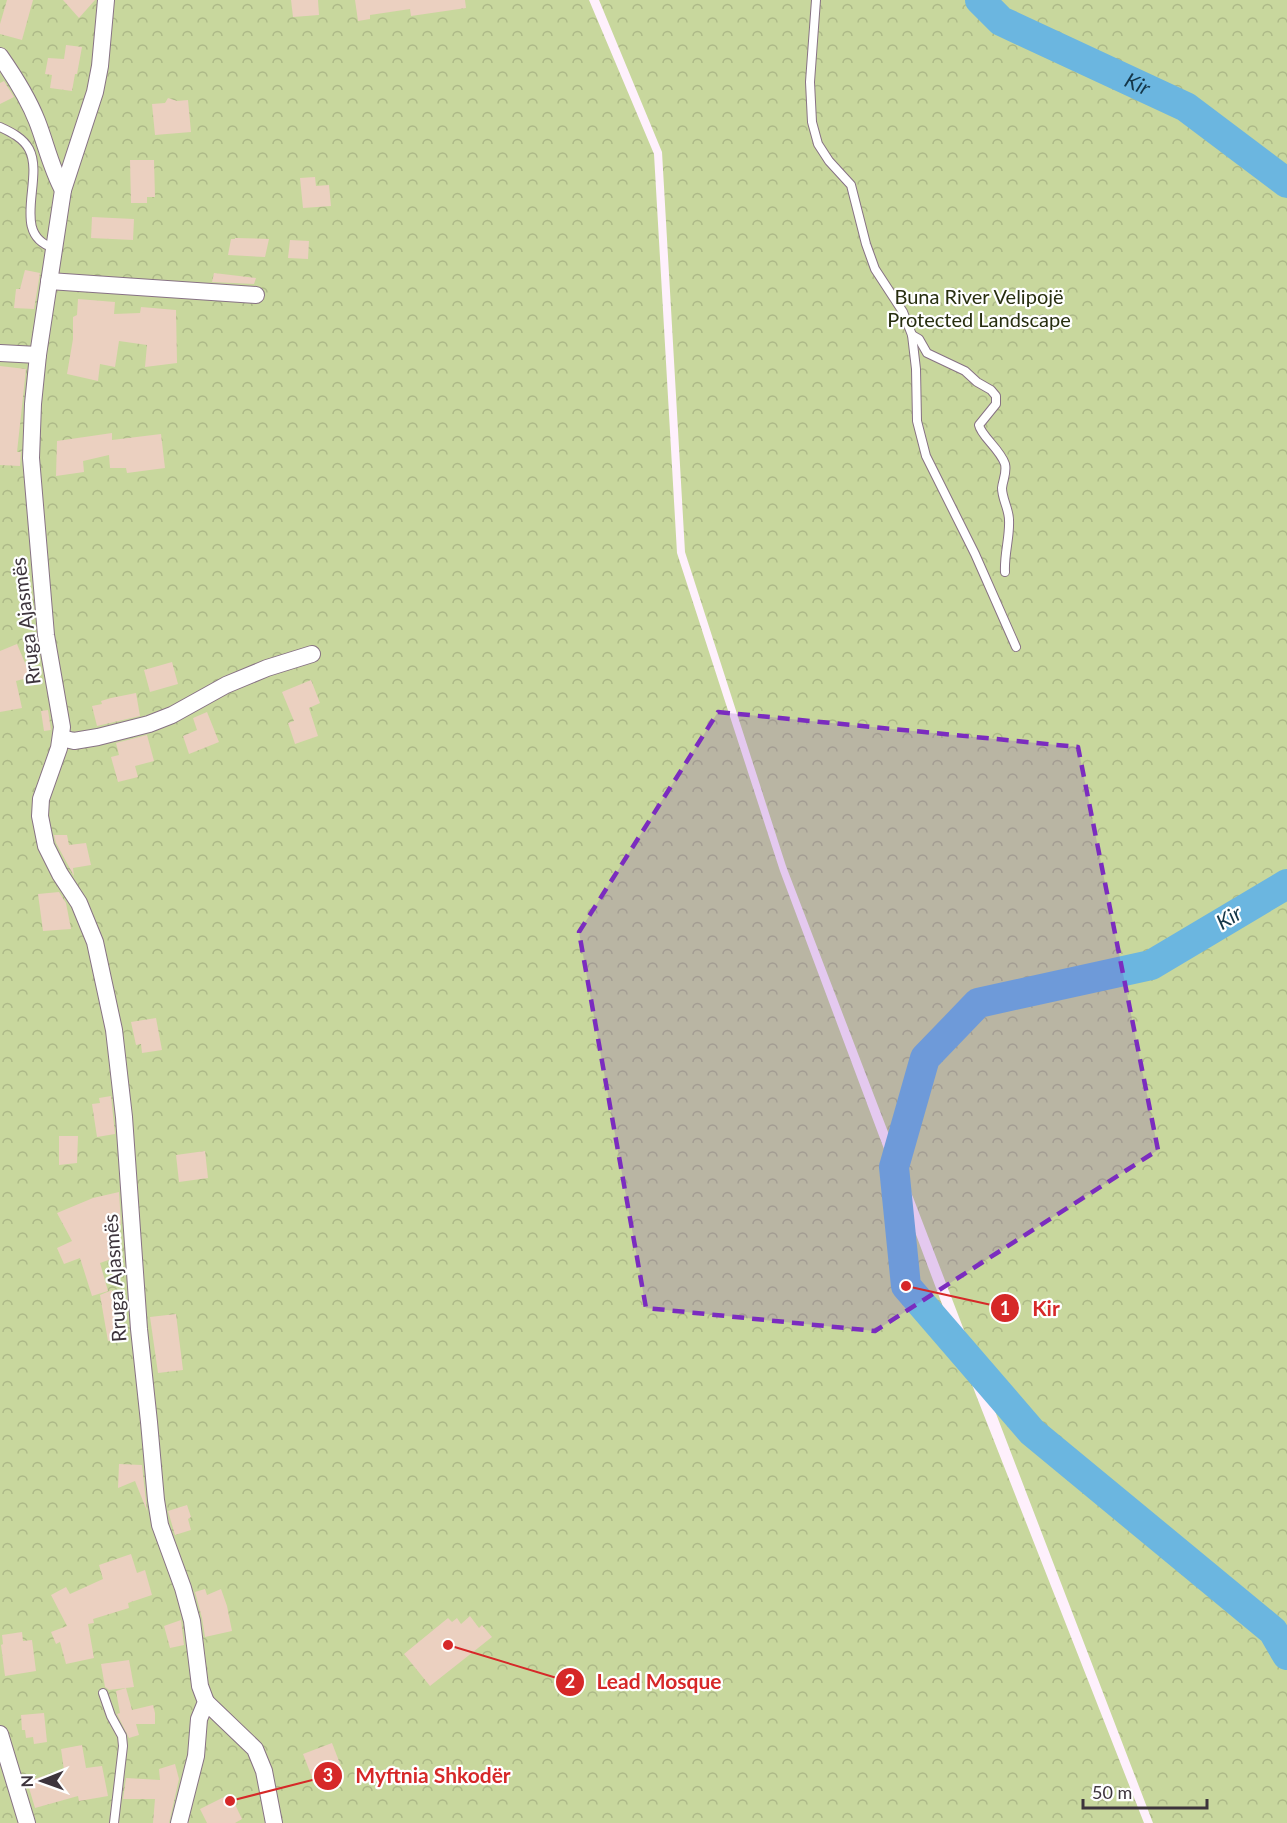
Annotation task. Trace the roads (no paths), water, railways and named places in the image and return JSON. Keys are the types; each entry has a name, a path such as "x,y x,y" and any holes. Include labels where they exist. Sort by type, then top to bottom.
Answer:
{"street":[{"name":"Rruga Ajasmës","path":"106,0 100,66 95,92 63,190 38,356 31,430 31,458 46,635 60,712 61,738 41,799 42,832 46,846 60,874 79,903 95,942 114,1030 124,1118 139,1329 156,1500 160,1524 192,1621 200,1686 206,1702"},
{"path":"0,56 27,99 50,163 63,190"},
{"path":"49,282 256,295"},
{"path":"0,353 38,356"},
{"path":"61,738 74,741 149,724 172,715 226,685 267,668 312,654"},
{"path":"179,1823 196,1756 199,1719 206,1702 255,1749 264,1771 274,1823"},
{"path":"0,1734 27,1823"}],"lane":[{"path":"816,0 810,82 812,122 818,144 850,185 874,269 903,312 912,335 916,369 917,421 926,456 975,554 1016,647"},
{"path":"0,127 16,135 28,147 33,160 30,199 33,229 38,240 54,248"},
{"path":"912,335 919,339 927,353 965,371 996,396 996,404 979,425 982,433 994,444 1005,465 1006,473 1002,488 1009,516 1010,536 1005,572"},
{"path":"103,1693 111,1716 122,1736 123,1746 114,1823"}],"waterway":[{"name":"Kir","path":"980,0 1001,21 1186,107 1287,183"},
{"name":"Kir","path":"1287,884 1151,965 978,1003 925,1058 894,1167 906,1286 1032,1432 1273,1631 1287,1655"}],"place":[{"name":"Kir","path":"906,1286"},
{"name":"Lead Mosque","path":"448,1645"},
{"name":"Myftnia Shkodër","path":"230,1801"}],"park label":[{"name":"Buna River Velipojë Protected Landscape","path":"979,308"}]}
